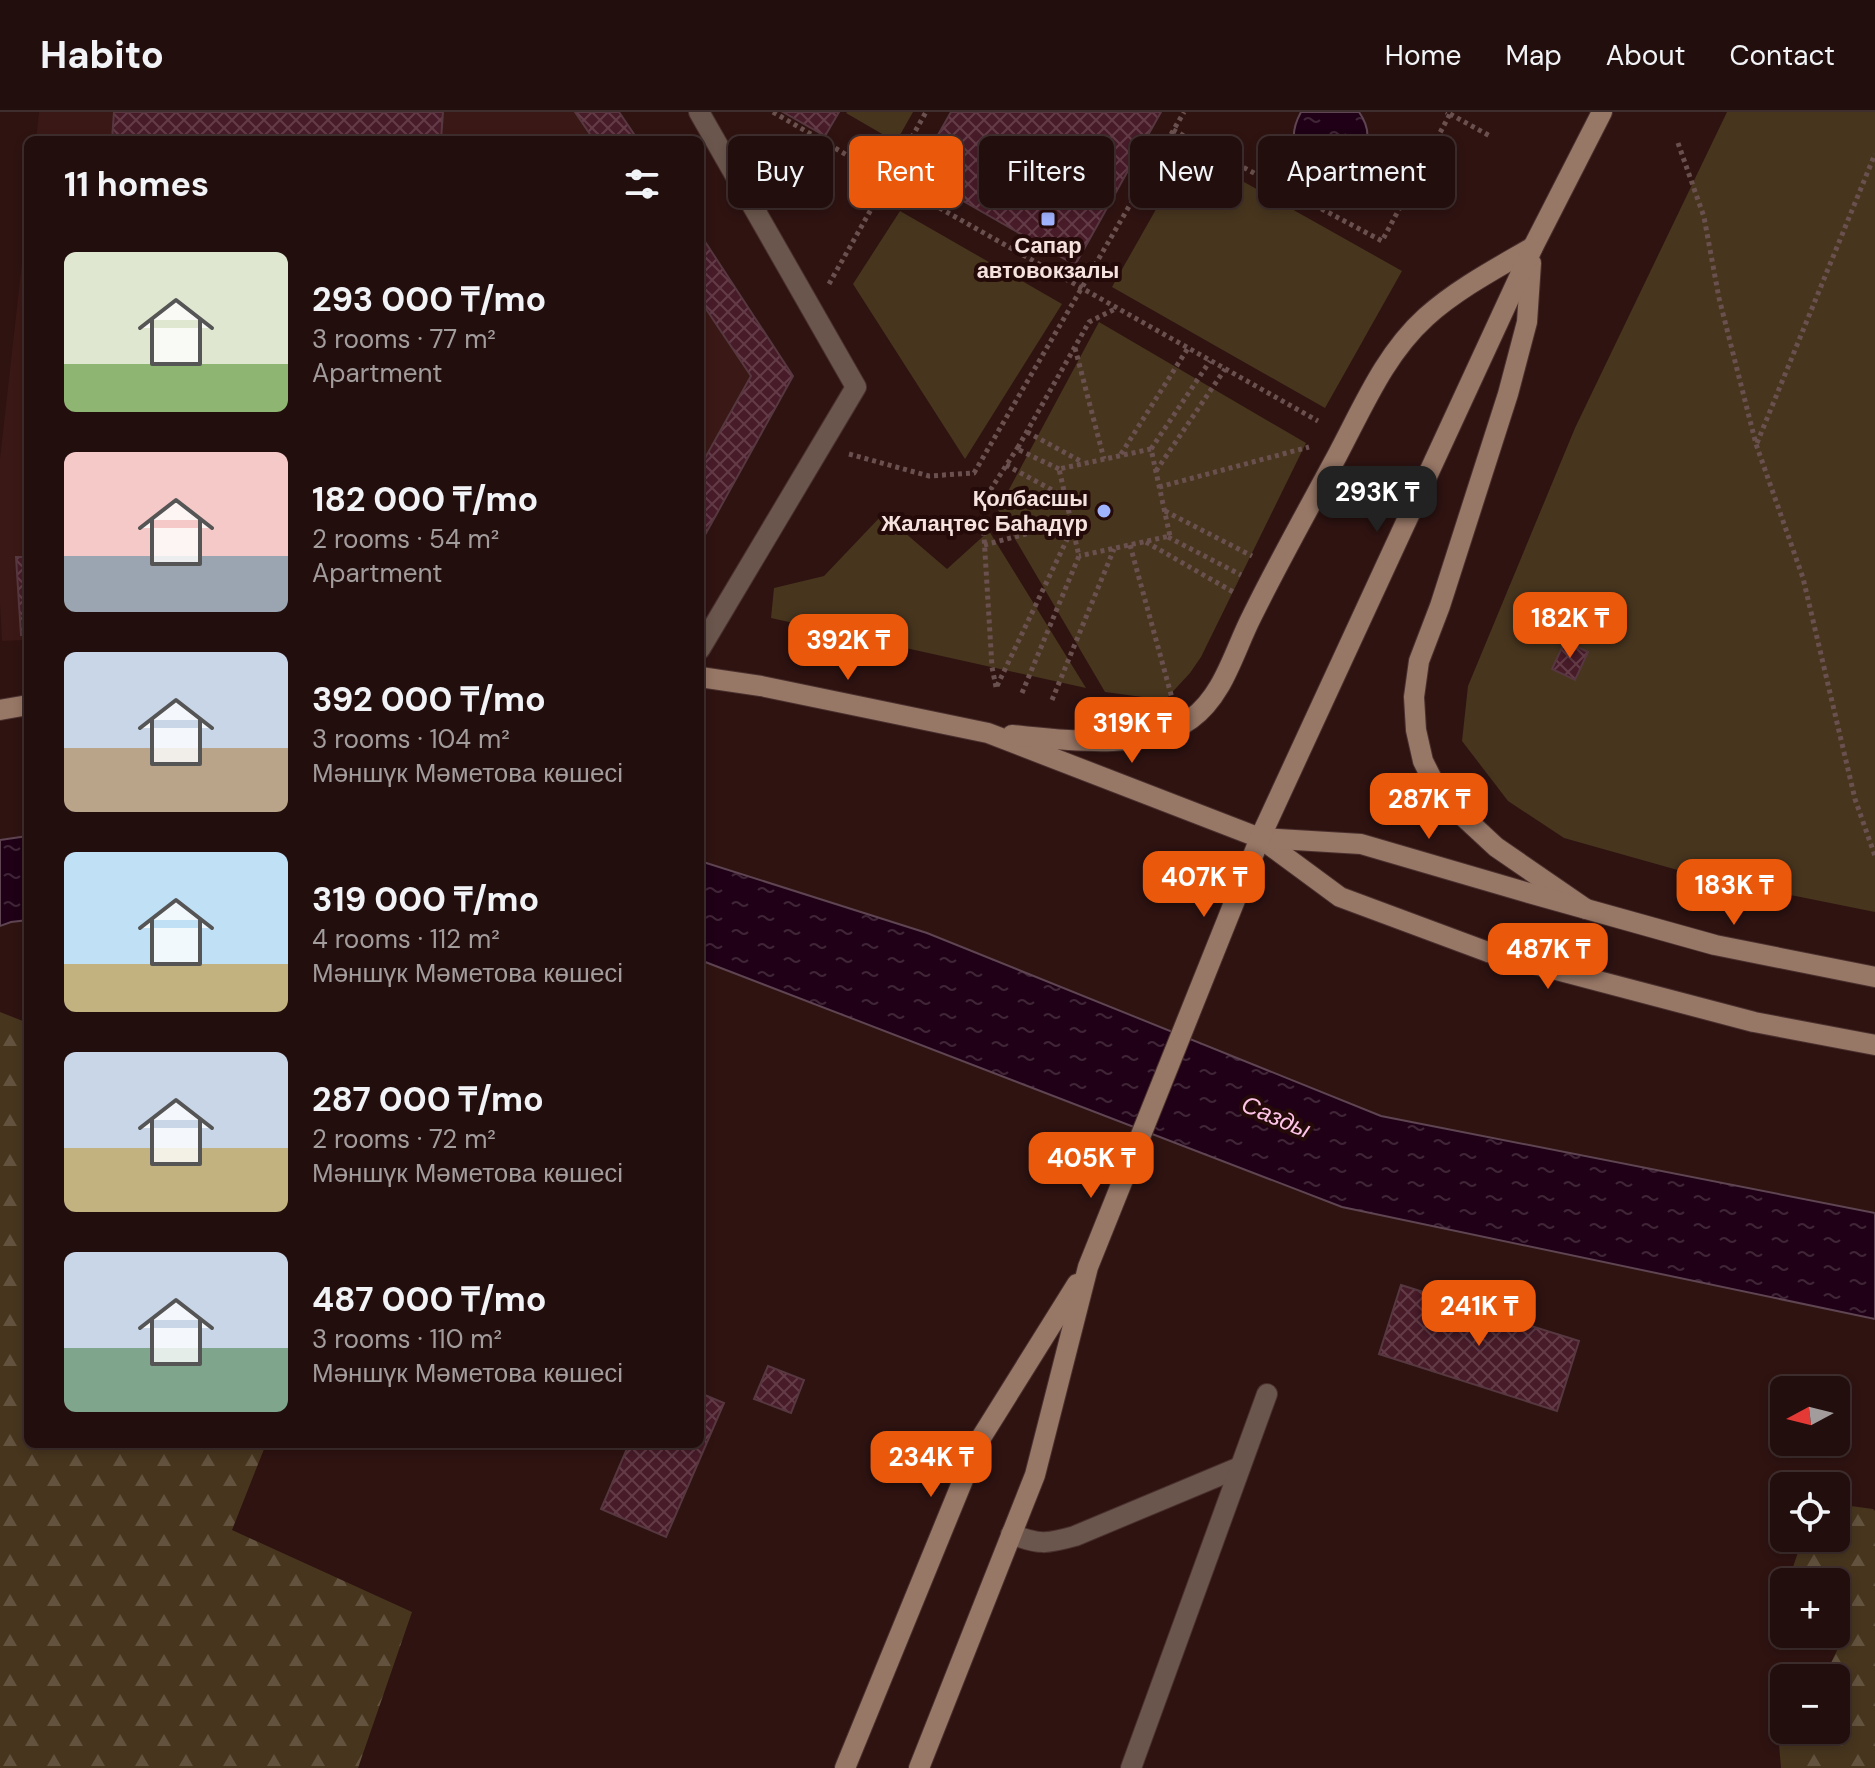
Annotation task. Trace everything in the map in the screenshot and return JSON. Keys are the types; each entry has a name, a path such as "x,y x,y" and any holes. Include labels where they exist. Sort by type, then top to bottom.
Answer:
{"main road":[{"path":"919,1768 1035,1475 1088,1267 1260,838 1533,247 1602,112"},
{"path":"704,678 761,686 988,733 1086,741 1125,740 1164,733 1190,720 1214,697 1251,616 1391,356 1426,317 1478,279 1533,247"},
{"path":"1533,247 1527,322 1508,394 1440,606 1419,661 1414,697 1416,730 1423,761 1440,795 1496,847 1586,909"},
{"path":"0,710 24,706"},
{"path":"988,733 1260,838 1340,897 1488,952 1754,1022 1875,1045"},
{"path":"1260,838 1361,844 1715,945 1875,977"},
{"path":"845,1768 979,1441 1088,1267"}],"lane":[{"path":"699,112 856,387 704,642"},
{"path":"1131,1768 1267,1394"},
{"path":"1011,1534 1034,1543 1065,1539 1240,1467"}],"path":[{"path":"773,112 849,156"},
{"path":"912,136 926,112"},
{"path":"821,447 929,476 974,473 1184,112"},
{"path":"1173,130 1382,241 1448,113 1490,136"},
{"path":"1678,143 1704,217 1719,298 1756,444 1803,578 1855,799 1875,856"},
{"path":"1756,444 1875,154"},
{"path":"814,313 872,208"},
{"path":"940,208 1318,421"},
{"path":"1072,525 996,687 992,667 982,503 1027,432 1089,322 1117,308"},
{"path":"1075,348 1104,459"},
{"path":"1121,455 1188,348"},
{"path":"1018,447 1059,469 1151,449 1210,361"},
{"path":"1156,472 1225,369"},
{"path":"1027,432 1084,463"},
{"path":"1159,487 1311,447"},
{"path":"1151,449 1170,536 1167,537"},
{"path":"1006,465 1065,497"},
{"path":"1022,693 1079,556 1059,469"},
{"path":"1164,510 1256,558"},
{"path":"984,545 1072,525"},
{"path":"1079,556 1167,537 1247,578"},
{"path":"1145,542 1238,595"},
{"path":"1130,545 1172,699"},
{"path":"1052,700 1115,549"}],"shaded area":[{"path":"39,112 619,112 635,136 36,136"},
{"path":"704,240 793,376 704,537"},
{"path":"24,245 24,640 2,641 0,459"}],"green space":[{"path":"913,112 899,136 886,136 846,113"},
{"path":"1727,112 1875,112 1875,912 1706,878 1564,838 1508,801 1462,741 1468,686 1575,428"},
{"path":"1242,181 1258,190 1258,208 1290,208 1402,271 1325,408 1112,287 1157,208 1242,208"},
{"path":"900,211 1062,304 965,459 853,284"},
{"path":"1099,322 1306,443 1201,657 1165,700 1105,692 998,510"},
{"path":"883,514 947,569 989,531 1086,688 771,618 774,588 824,576"},
{"path":"0,1012 24,1021 24,1448 264,1448 232,1530 412,1612 358,1768 0,1768"},
{"path":"1850,1506 1875,1511 1875,1768 1781,1768 1779,1744 1850,1744 1850,1664 1830,1664 1838,1648 1850,1648 1850,1568 1793,1567 1798,1552 1850,1552"}],"water":[{"path":"1301,112 1359,112 1367,136 1294,136"},
{"path":"24,837 24,920 0,926 0,840"},
{"name":"Сазды","path":"704,862 927,933 1381,1116 1875,1213 1875,1319 1342,1207 704,962"}],"building":[{"path":"114,112 443,112 441,136 112,136"},
{"path":"575,112 619,112 635,136 591,136"},
{"path":"783,112 839,112 825,136"},
{"path":"951,112 1161,112 1148,136 1130,136 1130,167 1114,196 1114,136 979,136 979,208 1107,208 1075,265 963,201 963,136 937,136"},
{"path":"704,240 793,376 704,537 704,460 751,376 704,306"},
{"path":"16,557 24,557 24,635 21,635"},
{"path":"1565,641 1588,652 1575,680 1552,669"},
{"path":"1401,1285 1579,1341 1557,1411 1379,1354"},
{"path":"768,1366 804,1380 791,1413 754,1399"},
{"path":"704,1395 724,1403 666,1537 601,1509 627,1448 704,1448"}],"place":[{"name":"Сапар автовокзалы","path":"1048,219"},
{"name":"Қолбасшы Жалаңтөс Баһадүр","path":"1104,511"}]}
